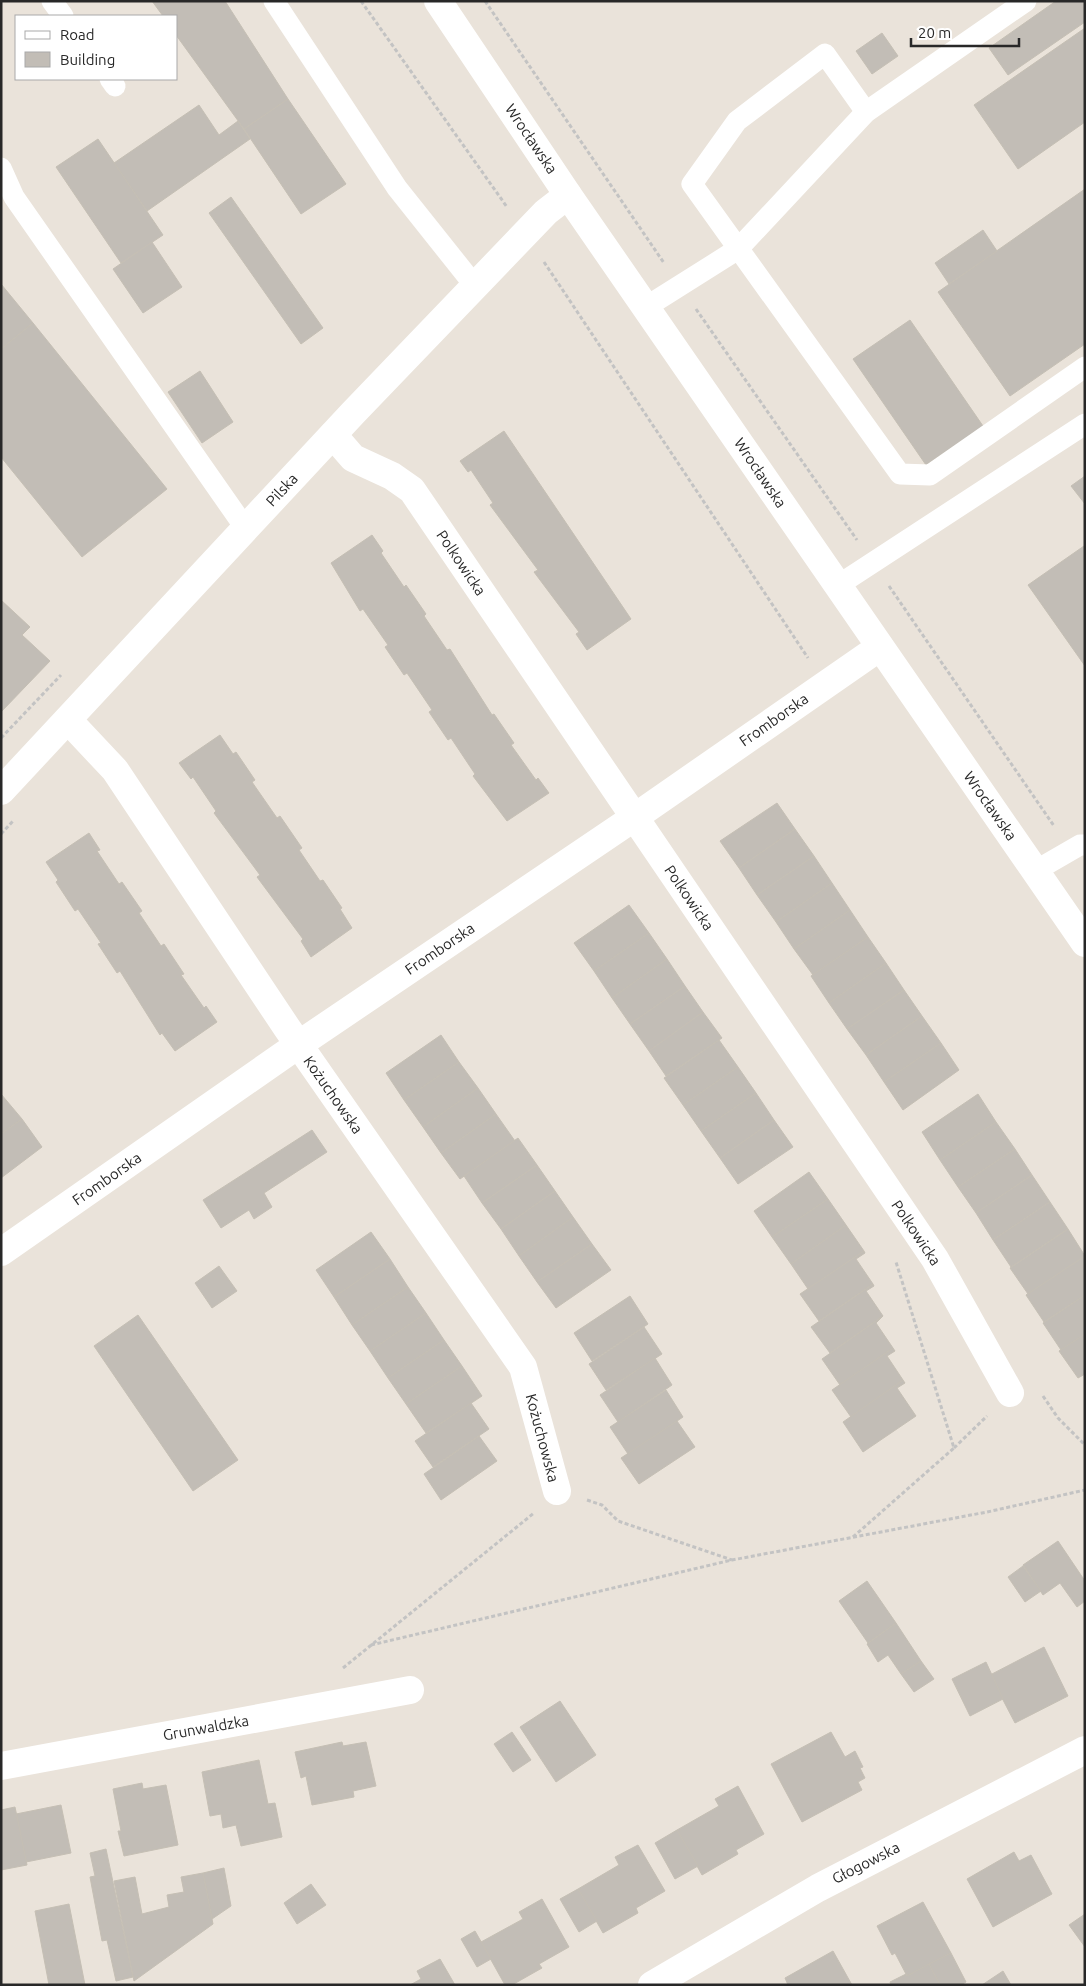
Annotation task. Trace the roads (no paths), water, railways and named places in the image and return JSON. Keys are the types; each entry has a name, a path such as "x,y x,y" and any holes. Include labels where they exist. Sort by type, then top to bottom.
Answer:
{"street":[{"name":"Wrocławska","path":"438,1 837,586 1085,943"},
{"name":"Pilska","path":"1,791 333,435 525,233 568,194"},
{"name":"Polkowicka","path":"333,435 353,458 392,476 412,490 935,1259 1010,1393"},
{"name":"Fromborska","path":"1,1252 298,1045 635,818 880,647"},
{"name":"Kożuchowska","path":"68,720 115,770 298,1045 523,1367 556,1491"},
{"name":"Grunwaldzka","path":"1,1766 410,1690"},
{"name":"Głogowska","path":"652,1985 818,1888 1085,1750"}],"lane":[{"path":"52,1 62,15"},
{"path":"274,1 397,188 475,286"},
{"path":"646,307 738,249 866,112 1026,1"},
{"path":"866,112 825,54 737,121 692,184 900,474 930,475 1085,367"},
{"path":"1,168 14,197 246,529"},
{"path":"837,586 1085,424"},
{"path":"1035,871 1078,848"}]}
